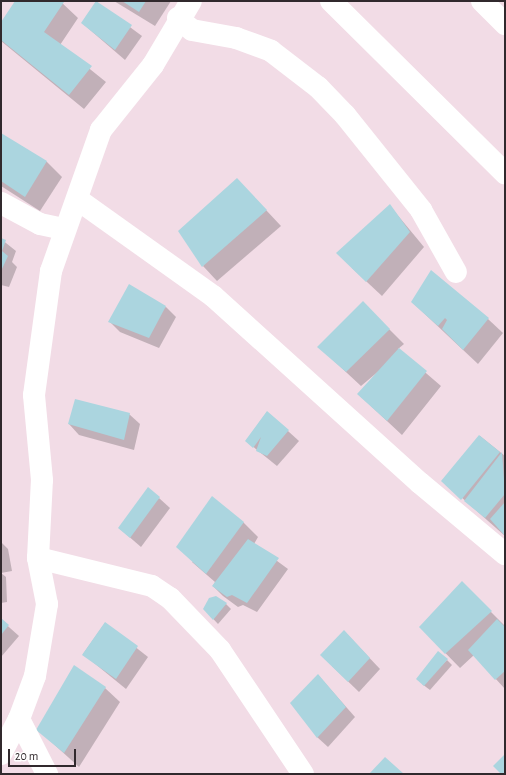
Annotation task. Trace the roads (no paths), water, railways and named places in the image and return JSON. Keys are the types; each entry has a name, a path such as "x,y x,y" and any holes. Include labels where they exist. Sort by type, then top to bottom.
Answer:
{"main road":[{"path":"1,754 20,719 35,676 48,604 38,558 42,480 35,371 51,271 63,229 78,199 101,130 153,65 178,18 191,1"},
{"path":"331,1 505,173"},
{"path":"482,1 505,24"},
{"path":"178,18 192,30 236,38 271,51 318,87 345,115 421,210 456,272"},
{"path":"78,199 213,296 420,483 505,554"},
{"path":"1,203 40,224 63,229"},
{"path":"38,558 152,586 170,598 220,650 303,774"},
{"path":"20,719 47,774"}]}
